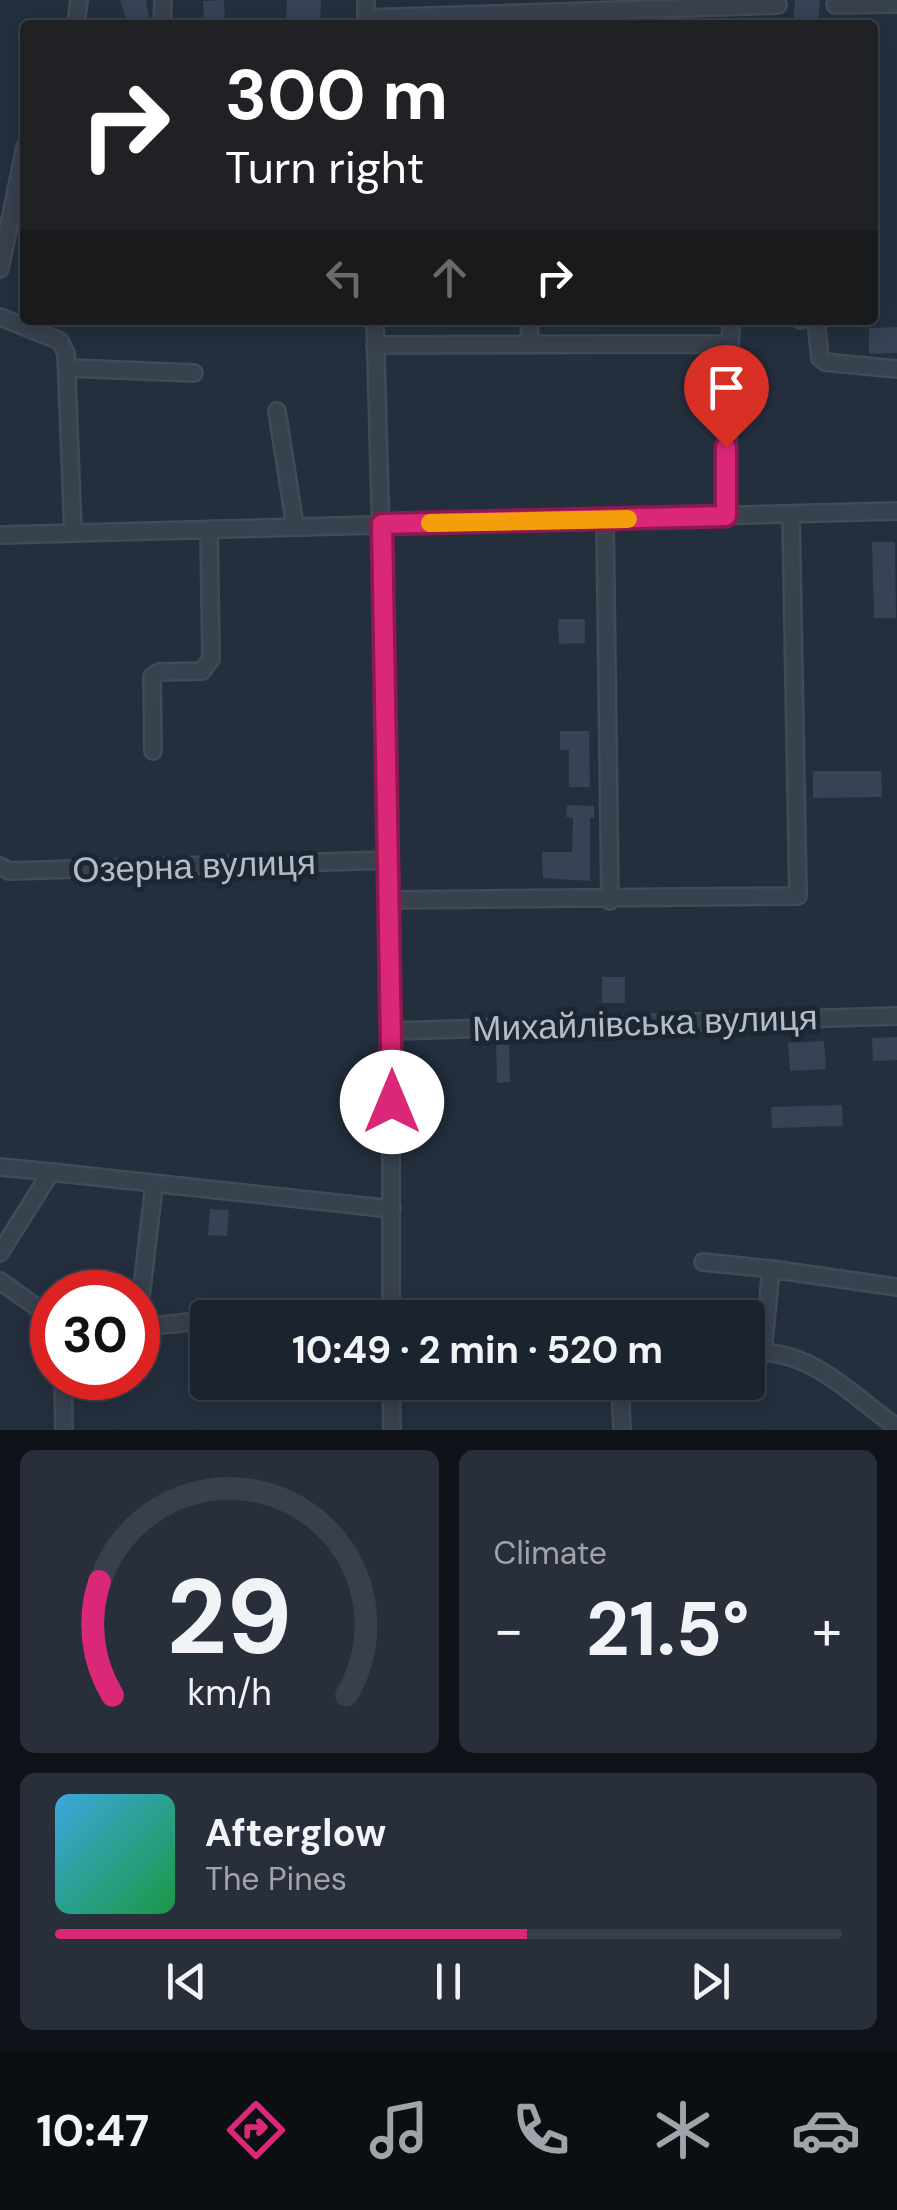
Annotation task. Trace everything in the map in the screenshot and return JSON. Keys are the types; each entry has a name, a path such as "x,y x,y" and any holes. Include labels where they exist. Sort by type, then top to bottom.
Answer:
{"street":[{"path":"407,20 778,2"},
{"path":"835,5 897,4"},
{"path":"0,269 20,171"},
{"path":"0,317 60,341 68,368 73,532"},
{"path":"374,325 391,900 391,1300"},
{"path":"529,325 530,344"},
{"path":"726,516 729,325"},
{"path":"817,325 820,358 825,362 897,369"},
{"path":"375,345 727,344"},
{"path":"68,368 194,372"},
{"path":"277,411 295,526"},
{"path":"0,535 897,511"},
{"path":"391,900 610,901 798,896 791,514"},
{"path":"604,520 610,901"},
{"path":"153,751 152,678 159,672 202,671 212,659 210,528"},
{"name":"Озерна вулиця","path":"0,866 9,871 390,860"},
{"name":"Михайлівська вулиця","path":"392,1030 897,1016"},
{"path":"0,1167 392,1210"},
{"path":"0,1253 51,1172"},
{"path":"144,1270 154,1186"},
{"path":"703,1262 897,1286"},
{"path":"765,1303 772,1270"},
{"path":"0,1281 30,1302"},
{"path":"160,1325 190,1322"},
{"path":"765,1352 782,1354 824,1371 897,1427"},
{"path":"63,1400 64,1430"},
{"path":"392,1400 392,1430"},
{"path":"621,1400 622,1430"}],"building":[{"path":"120,0 146,0 149,19 126,20"},
{"path":"224,0 225,20 204,20 203,1"},
{"path":"287,0 321,0 320,20 286,20"},
{"path":"795,0 820,0 818,20 793,20"},
{"path":"897,327 897,353 869,354 869,328"},
{"path":"872,542 895,542 896,618 874,618"},
{"path":"558,619 585,619 585,643 559,644"},
{"path":"560,731 589,731 590,787 569,787 569,750 560,750"},
{"path":"813,771 881,771 882,797 813,798"},
{"path":"567,805 594,806 594,818 590,818 590,881 543,878 542,852 572,852 573,818 566,817"},
{"path":"602,977 625,977 625,1003 602,1003"},
{"path":"897,1037 897,1060 873,1061 872,1038"},
{"path":"509,1039 510,1082 497,1083 496,1040"},
{"path":"824,1041 826,1069 790,1071 788,1043"},
{"path":"842,1105 843,1126 772,1128 771,1107"},
{"path":"210,1209 229,1210 227,1236 208,1235"}],"slow traffic":[{"path":"430,523 628,519"}],"route":[{"path":"392,1102 382,524 726,516 726,447"}]}
